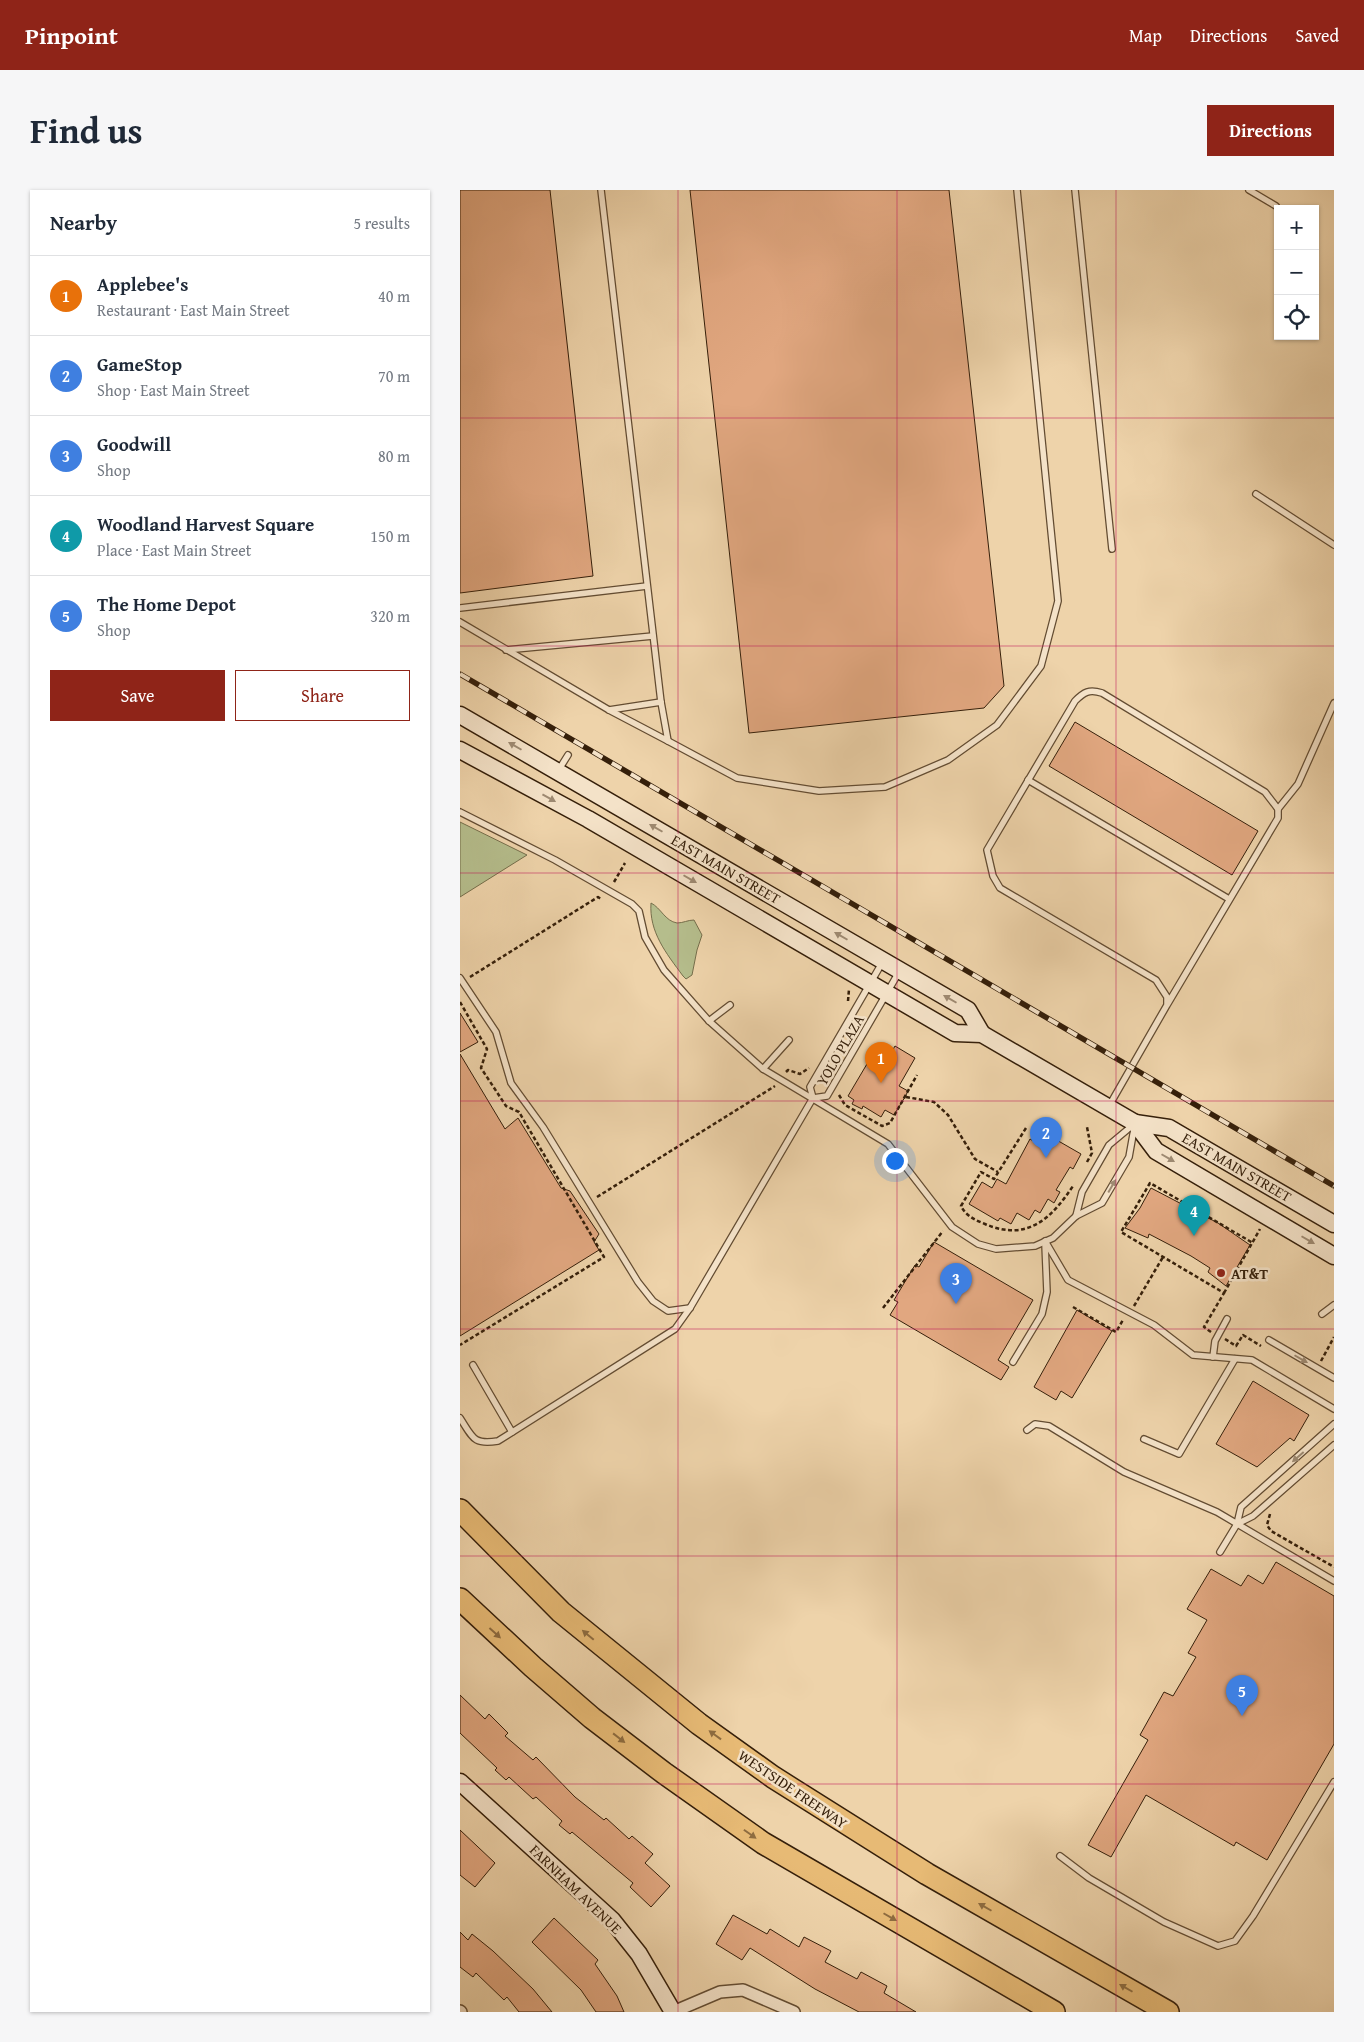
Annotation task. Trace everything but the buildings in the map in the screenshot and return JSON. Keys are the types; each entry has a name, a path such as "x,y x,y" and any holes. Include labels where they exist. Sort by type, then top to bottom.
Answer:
{"highway":[{"name":"WESTSIDE FREEWAY","path":"460,1510 561,1612 699,1724 773,1777 920,1869 1168,2012"},
{"path":"460,1599 532,1667 592,1718 664,1773 763,1843 1054,2012"}],"main road":[{"name":"EAST MAIN STREET","path":"460,715 968,1010 982,1034 1108,1108 1135,1123 1170,1128 1334,1224"},
{"name":"EAST MAIN STREET","path":"460,751 588,819 955,1034 982,1034"},
{"name":"EAST MAIN STREET","path":"1135,1123 1156,1151 1334,1256"},
{"name":"FARNHAM AVENUE","path":"460,1782 612,1920 639,1954 673,2012"}],"street":[{"path":"673,2012 720,1992 743,1990 794,2012"}],"lane":[{"path":"601,190 661,702 668,741"},
{"path":"460,622 609,710 737,778 819,791 885,787 948,760 997,725 1042,666 1058,600 1017,190"},
{"path":"1075,190 1112,549"},
{"path":"1249,190 1274,205"},
{"path":"1256,494 1334,545"},
{"path":"460,608 647,586"},
{"path":"506,650 653,636"},
{"path":"1108,1108 1278,818 1278,808 1265,792 1102,693 1091,690 1075,701 988,850 993,876 1000,888 1156,980 1168,998 1167,1005"},
{"path":"609,710 661,702"},
{"path":"1278,808 1298,784 1334,703"},
{"path":"558,771 568,755"},
{"path":"1028,780 1229,899"},
{"path":"460,812 632,904 639,911 645,937 664,970 709,1022 763,1069 888,1144 950,1225 978,1244 996,1249 1028,1247 1045,1242 1053,1238 1076,1216 1102,1204 1129,1157 1135,1123"},
{"name":"YOLO PLAZA","path":"884,961 810,1087 812,1098 827,1096 900,970"},
{"path":"461,980 496,1032 511,1083 543,1128 634,1276 653,1301 668,1312 690,1308"},
{"path":"709,1022 730,1005"},
{"path":"763,1069 789,1040"},
{"path":"460,1418 474,1439 483,1443 498,1441 675,1329 690,1308 812,1098"},
{"path":"1076,1216 1082,1192 1109,1145 1135,1123"},
{"path":"1045,1242 1068,1280 1154,1325 1193,1355 1252,1360 1334,1409"},
{"path":"1013,1362 1042,1314 1047,1292 1045,1242"},
{"path":"1322,1314 1334,1305"},
{"path":"1212,1356 1215,1341 1227,1319"},
{"path":"1269,1340 1334,1378"},
{"path":"1144,1438 1180,1454 1235,1358"},
{"path":"472,1365 512,1432"},
{"path":"1027,1430 1035,1424 1049,1426 1124,1472 1210,1509 1334,1581"},
{"path":"1220,1552 1237,1524 1242,1507 1334,1424"},
{"path":"1237,1524 1253,1516 1334,1445"},
{"path":"1060,1856 1089,1878 1164,1922 1218,1946 1235,1941 1253,1916 1334,1782"}],"path":[{"path":"461,980 598,897 604,900 625,863"},
{"path":"848,1003 849,988"},
{"path":"460,1002 487,1049 481,1068 506,1106 518,1112 604,1257 460,1345"},
{"path":"576,1209 776,1085 788,1070 800,1074 809,1068"},
{"path":"841,1088 839,1096 845,1105 882,1126 890,1123 917,1075"},
{"path":"905,1097 934,1102 948,1115 975,1159 998,1172"},
{"path":"1084,1168 1092,1153 1087,1127"},
{"path":"1026,1128 994,1179 981,1172 961,1206 965,1214 983,1223 1009,1231 1027,1228 1044,1221 1058,1208 1076,1182"},
{"path":"1121,1232 1150,1183 1252,1243"},
{"path":"882,1308 938,1234 950,1225"},
{"path":"1224,1293 1261,1227"},
{"path":"1317,1368 1334,1338"},
{"path":"1272,1510 1267,1524 1271,1531 1334,1567"}],"green space":[{"path":"460,822 527,855 460,897"},
{"path":"651,903 673,922 679,923 694,920 702,935 692,975 686,979 660,942 653,923"}],"railway":[{"path":"460,674 1334,1186"}],"place":[{"name":"Applebee's","path":"881,1083"},
{"name":"GameStop","path":"1046,1158"},
{"name":"Woodland Harvest Square","path":"1194,1236"},
{"name":"AT&T","path":"1221,1273"},
{"name":"Goodwill","path":"956,1304"},
{"name":"The Home Depot","path":"1242,1716"}]}
